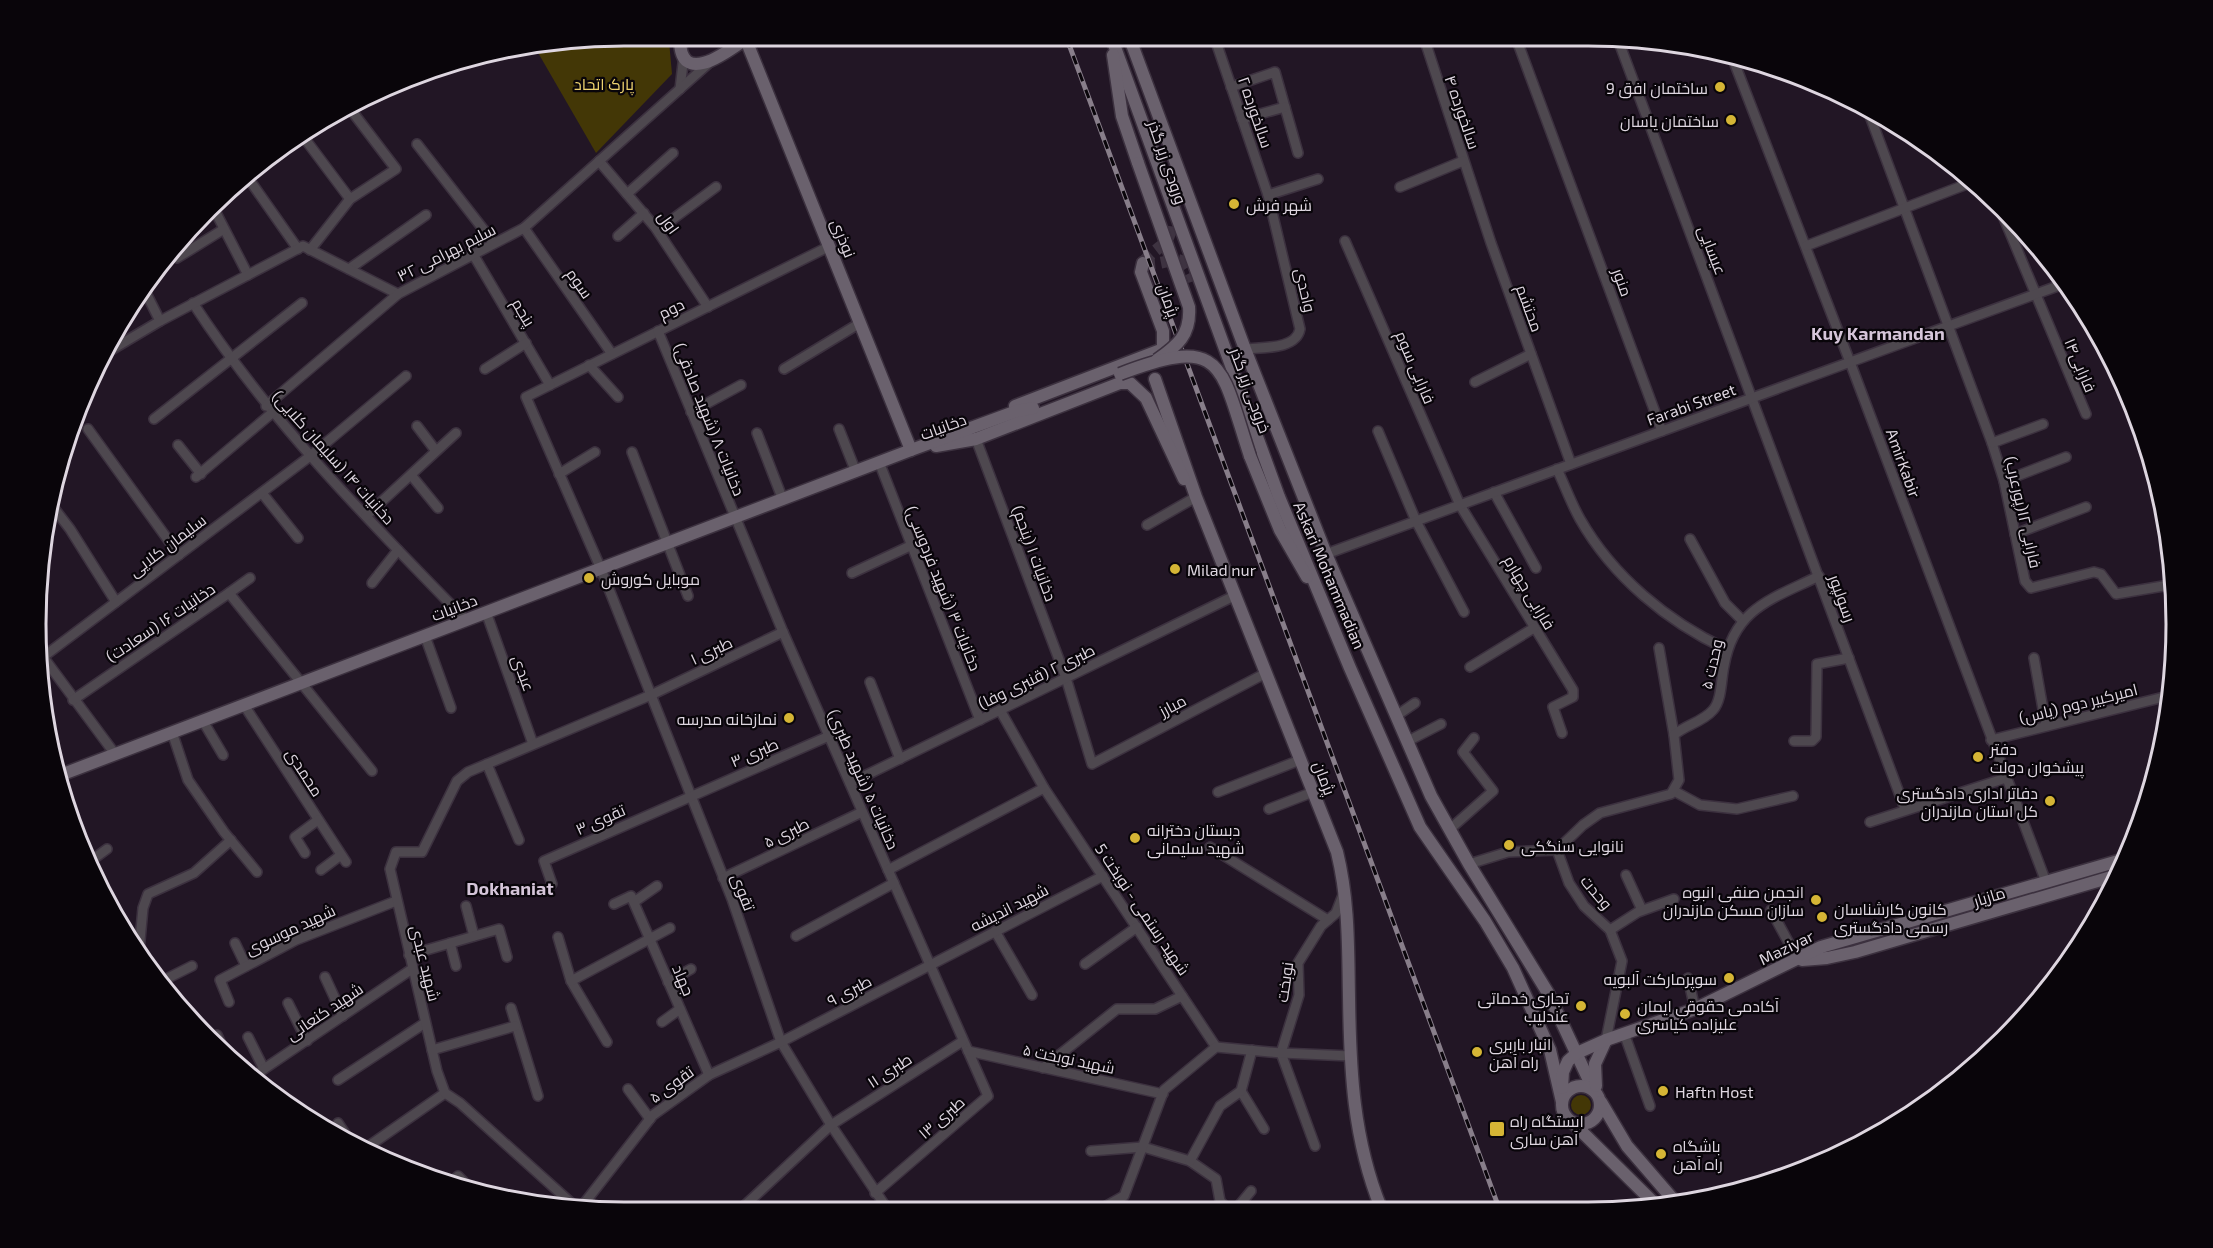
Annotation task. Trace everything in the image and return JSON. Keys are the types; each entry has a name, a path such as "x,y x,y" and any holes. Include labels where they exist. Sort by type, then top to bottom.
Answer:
{"main road":[{"path":"682,46 694,64 709,63 736,46"},
{"name":"نوذری","path":"747,46 911,450"},
{"path":"1112,46 1122,116 1189,307 1187,331 1181,343 1157,360"},
{"name":"Askari Mohammadian","path":"1114,46 1279,497 1321,598 1420,827 1485,921 1514,968 1533,1007 1550,1050 1562,1099"},
{"name":"Askari Mohammadian","path":"1133,46 1245,349 1326,554 1396,716 1449,830 1548,993 1597,1095 1627,1146 1670,1196"},
{"name":"ورودی زیر گذر","path":"1138,109 1135,119 1172,225"},
{"name":"پژمان","path":"935,443 953,429 1163,349 1162,331 1141,272 1143,263"},
{"name":"خروجی زیر گذر","path":"1197,290 1267,481 1279,497"},
{"path":"1157,360 1187,356 1209,360 1218,368 1226,381 1250,456 1281,530 1296,560 1321,598"},
{"name":"دخانیات","path":"859,471 881,466 1017,411 1033,408 1157,360"},
{"name":"پژمان","path":"1155,379 1195,492 1337,852 1346,887 1349,923 1351,1056 1360,1149 1379,1202"},
{"path":"935,443 976,439 1120,383 1130,383 1146,398 1182,477 1195,492"},
{"name":"دخانیات","path":"66,773 911,450 935,443"},
{"path":"1306,560 1326,554"},
{"name":"Maziyar","path":"1577,1053 1624,1033 1695,1009 1832,944 2115,862"},
{"name":"مازیار","path":"1798,960 1834,957 2107,878"},
{"path":"1832,944 1828,952 1834,957"},
{"path":"1573,1123 1583,1124 1593,1120 1599,1113 1595,1064 1606,1040"},
{"path":"1577,1053 1568,1061 1563,1072 1563,1112 1649,1198"},
{"path":"1562,1099 1577,1085 1597,1095"}],"street":[{"path":"680,89 681,46"},
{"name":"سالخورده ۲","path":"1217,46 1268,195"},
{"name":"سالخورده ۴","path":"1427,46 1463,161"},
{"name":"منور","path":"1519,46 1662,431"},
{"name":"عیسایی","path":"1621,48 1753,397"},
{"name":"سلیم بهرامی ۳۲","path":"298,249 303,246 398,294 524,228 709,63"},
{"name":"AmirKabir","path":"1735,65 2046,882"},
{"path":"1231,87 1275,72 1298,153"},
{"path":"1242,119 1285,106"},
{"path":"310,250 350,199 396,169 354,114"},
{"name":"فارابی ۱۲(پورعرب)","path":"1872,121 1992,443 2004,481 2025,581 2031,588 2094,572 2102,574 2116,594 2165,586"},
{"path":"307,142 350,199"},
{"path":"417,144 494,243"},
{"path":"627,194 673,153"},
{"name":"اول","path":"599,161 658,230 708,307"},
{"path":"1400,187 1463,161"},
{"name":"محتشم","path":"1463,161 1571,464"},
{"path":"1268,195 1318,179"},
{"path":"118,346 193,303 298,249 252,183"},
{"path":"1806,246 1964,185"},
{"path":"658,230 716,187"},
{"name":"واحدی","path":"1245,349 1292,343 1298,337 1300,329 1268,195"},
{"path":"618,236 644,213"},
{"path":"217,215 248,275"},
{"path":"349,269 426,215"},
{"name":"فارابی۱۴‌","path":"2007,226 2086,414"},
{"name":"سوم","path":"524,228 612,354"},
{"path":"178,257 224,229"},
{"name":"فارابی سوم","path":"1345,241 1460,505"},
{"name":"دوم","path":"526,397 830,246"},
{"name":"پنجم","path":"473,254 550,384"},
{"name":"Farabi Street","path":"1326,554 2057,286"},
{"path":"178,445 199,475 398,294"},
{"path":"148,297 160,321"},
{"name":"دخانیات ۱۴ (سلیمان کلایی)","path":"193,303 269,410 309,457 466,620"},
{"path":"154,418 302,303"},
{"path":"784,369 860,322"},
{"name":"دخانیات ۸ (شهید صادقی)","path":"658,331 734,518"},
{"path":"485,369 526,343"},
{"path":"1475,382 1531,354"},
{"path":"589,365 618,397"},
{"name":"سلیمان کلایی","path":"47,649 117,602 262,493 406,376"},
{"path":"691,412 741,385"},
{"name":"تقوی","path":"526,397 601,568 723,878 782,1042 831,1125 882,1202"},
{"name":"رسولپور","path":"1753,397 1905,809"},
{"path":"1992,443 2043,424"},
{"path":"417,426 436,451"},
{"path":"88,429 179,555"},
{"path":"839,429 859,471"},
{"path":"1378,431 1416,521 1464,612"},
{"path":"366,516 456,433"},
{"path":"757,433 783,500"},
{"name":"دخانیات ۱ (پنجم)","path":"976,439 1066,678 1092,764"},
{"path":"559,474 595,452"},
{"path":"632,452 688,596"},
{"path":"2004,481 2066,457"},
{"name":"دخانیات ۳ (شهید فردوسی)","path":"881,466 910,546 980,720"},
{"path":"1557,469 1581,520 1612,562 1651,603 1697,636 1726,650"},
{"path":"411,475 438,508"},
{"path":"1147,525 1195,492"},
{"path":"1494,492 1536,568"},
{"path":"262,493 298,538"},
{"name":"فارابی چهارم","path":"1460,505 1575,694 1573,698 1553,707 1562,733"},
{"path":"2015,534 2086,507"},
{"path":"58,513 117,602"},
{"name":"دخانیات ۵ (شهید طبری)","path":"734,518 968,1051"},
{"path":"1690,539 1725,603 1742,620"},
{"path":"852,573 910,546"},
{"path":"372,583 398,550"},
{"name":"وحدت ۵","path":"1674,735 1712,711 1718,702 1726,650 1735,629 1742,620 1754,607 1819,576"},
{"path":"229,593 250,578"},
{"name":"دخانیات ۱۶ (سعادت)","path":"73,700 229,593 372,771"},
{"name":"طبری ۲ (قنبری وفا)","path":"850,783 1236,595"},
{"name":"عبدی","path":"486,612 533,744"},
{"path":"1470,667 1534,628"},
{"name":"طبری ۱","path":"533,744 651,695 783,632"},
{"path":"425,636 451,708"},
{"path":"1469,864 1508,852 1557,850 1583,825 1600,813 1664,798 1674,791 1679,780 1659,648"},
{"path":"1794,741 1812,741 1816,737 1817,664 1849,658"},
{"path":"2034,658 2046,726"},
{"path":"48,666 115,754"},
{"name":"مبارز","path":"1092,764 1266,673"},
{"path":"870,682 900,759"},
{"name":"امیرکبیر دوم (یاس)","path":"1991,740 2162,697"},
{"path":"1396,716 1415,703"},
{"name":"محمدی","path":"244,705 344,858 321,870"},
{"name":"شهید رستمی - نوبخت 5","path":"1000,710 1044,788 1216,1047"},
{"path":"202,721 223,755"},
{"path":"1408,741 1442,723"},
{"path":"172,732 188,780 257,872"},
{"name":"طبری ۳","path":"690,795 829,736"},
{"path":"1449,830 1493,791 1463,752 1474,738"},
{"name":"شهید عبدی","path":"445,1094 425,1023 390,869 396,852 423,852 457,781 487,764 533,744"},
{"path":"1218,792 1300,760"},
{"path":"487,764 519,840"},
{"path":"1870,822 2006,778"},
{"path":"888,870 1044,788"},
{"path":"1674,791 1700,805 1737,808 1793,796"},
{"path":"1269,809 1313,792"},
{"name":"تقوی ۳","path":"552,884 544,861 690,795"},
{"name":"طبری ۵","path":"723,878 862,812"},
{"path":"305,853 295,837 318,820"},
{"path":"140,939 143,908 148,894 194,873 231,840"},
{"path":"1210,847 1328,920"},
{"path":"96,857 107,849"},
{"name":"وحدت","path":"1557,850 1569,883 1584,906 1610,930 1622,962 1606,1040"},
{"path":"1626,875 1642,910"},
{"name":"شهید اندیشه","path":"930,964 1103,876"},
{"path":"796,936 894,883"},
{"path":"614,904 633,899 657,886"},
{"name":"نوبخت","path":"1281,1053 1299,995 1298,963 1321,926 1336,913 1346,887"},
{"name":"جهاد","path":"633,899 709,1075"},
{"path":"1610,930 1642,910 1674,899"},
{"name":"شهید موسوی","path":"228,1002 220,980 296,940 396,901"},
{"path":"466,906 474,936"},
{"path":"1771,910 1798,960"},
{"path":"1085,964 1137,927"},
{"path":"572,981 670,928"},
{"path":"409,955 499,929 507,957"},
{"path":"995,931 1032,995"},
{"path":"558,937 572,981 607,1042"},
{"path":"235,943 246,966"},
{"path":"450,944 456,966"},
{"name":"طبری ۹","path":"782,1042 930,964"},
{"path":"168,978 192,966"},
{"name":"شهید کنعانی","path":"260,1072 412,969"},
{"path":"668,982 691,969"},
{"path":"325,977 343,1017"},
{"path":"1688,978 1695,1009"},
{"path":"1043,1068 1117,1009 1155,1009 1182,996"},
{"path":"288,1003 307,1041"},
{"path":"511,1008 538,1096"},
{"path":"662,1022 680,1009"},
{"path":"338,1080 425,1023"},
{"path":"432,1050 515,1026"},
{"path":"1624,1033 1650,1106"},
{"path":"248,1037 264,1069"},
{"name":"طبری ۱۱","path":"749,1202 831,1125 963,1041"},
{"name":"تقوی ۵","path":"587,1200 650,1119 709,1075 782,1042"},
{"path":"1119,1202 1124,1196 1163,1094 1216,1047 1351,1056"},
{"path":"1191,1161 1220,1106 1241,1091 1252,1050"},
{"name":"شهید نوبخت ۵","path":"968,1051 1163,1094"},
{"name":"طبری ۱۳","path":"875,1193 988,1096 968,1051"},
{"path":"1281,1053 1316,1146"},
{"path":"628,1089 650,1119"},
{"path":"1241,1091 1264,1129"},
{"path":"372,1144 445,1094 460,1103 566,1198"},
{"path":"338,1123 341,1127"},
{"path":"1091,1151 1143,1147 1191,1161 1216,1179 1221,1202"},
{"path":"1242,1202 1251,1191"}],"green space":[{"name":"پارک اتحاد","path":"669,46 672,74 596,153 538,53 586,48"},
{"path":"2114,865 2109,874 1835,953 1831,950"},
{"path":"1581,1095 1588,1098 1591,1105 1588,1112 1581,1115 1574,1112 1571,1105 1574,1098"}],"tunnel":[{"path":"1143,263 1165,243 1172,225"},
{"path":"1143,263 1179,260 1184,263 1194,281"}],"railway":[{"path":"1070,46 1497,1202"}],"place":[{"name":"ساختمان افق 9","path":"1720,87"},
{"name":"ساختمان یاسان","path":"1731,120"},
{"name":"شهر فرش","path":"1234,204"},
{"name":"Milad nur","path":"1175,569"},
{"name":"موبایل کوروش","path":"589,578"},
{"name":"نمازخانه مدرسه","path":"789,718"},
{"name":"دفتر پیشخوان دولت","path":"1978,757"},
{"name":"دفاتر اداری دادگستری کل استان مازندران","path":"2050,801"},
{"name":"دبستان دخترانه شهید سلیمانی","path":"1135,838"},
{"name":"نانوایی سنگکی","path":"1509,845"},
{"name":"انجمن صنفی انبوه سازان مسکن مازندران","path":"1816,900"},
{"name":"کانون کارشناسان رسمی دادگستری","path":"1822,917"},
{"name":"سوپرمارکت آلبویه","path":"1729,978"},
{"name":"تجاری خدماتی عندلیب","path":"1581,1006"},
{"name":"آکادمی حقوقی ایمان علیزاده کیاسری","path":"1625,1014"},
{"name":"انبار باربری راه آهن","path":"1477,1052"},
{"name":"Haftn Host","path":"1663,1091"},
{"name":"ایستگاه راه آهن ساری","path":"1497,1129"},
{"name":"باشگاه راه آهن","path":"1661,1154"}],"district":[{"name":"Kuy Karmandan","path":"1878,333"},
{"name":"Dokhaniat","path":"510,888"}]}
